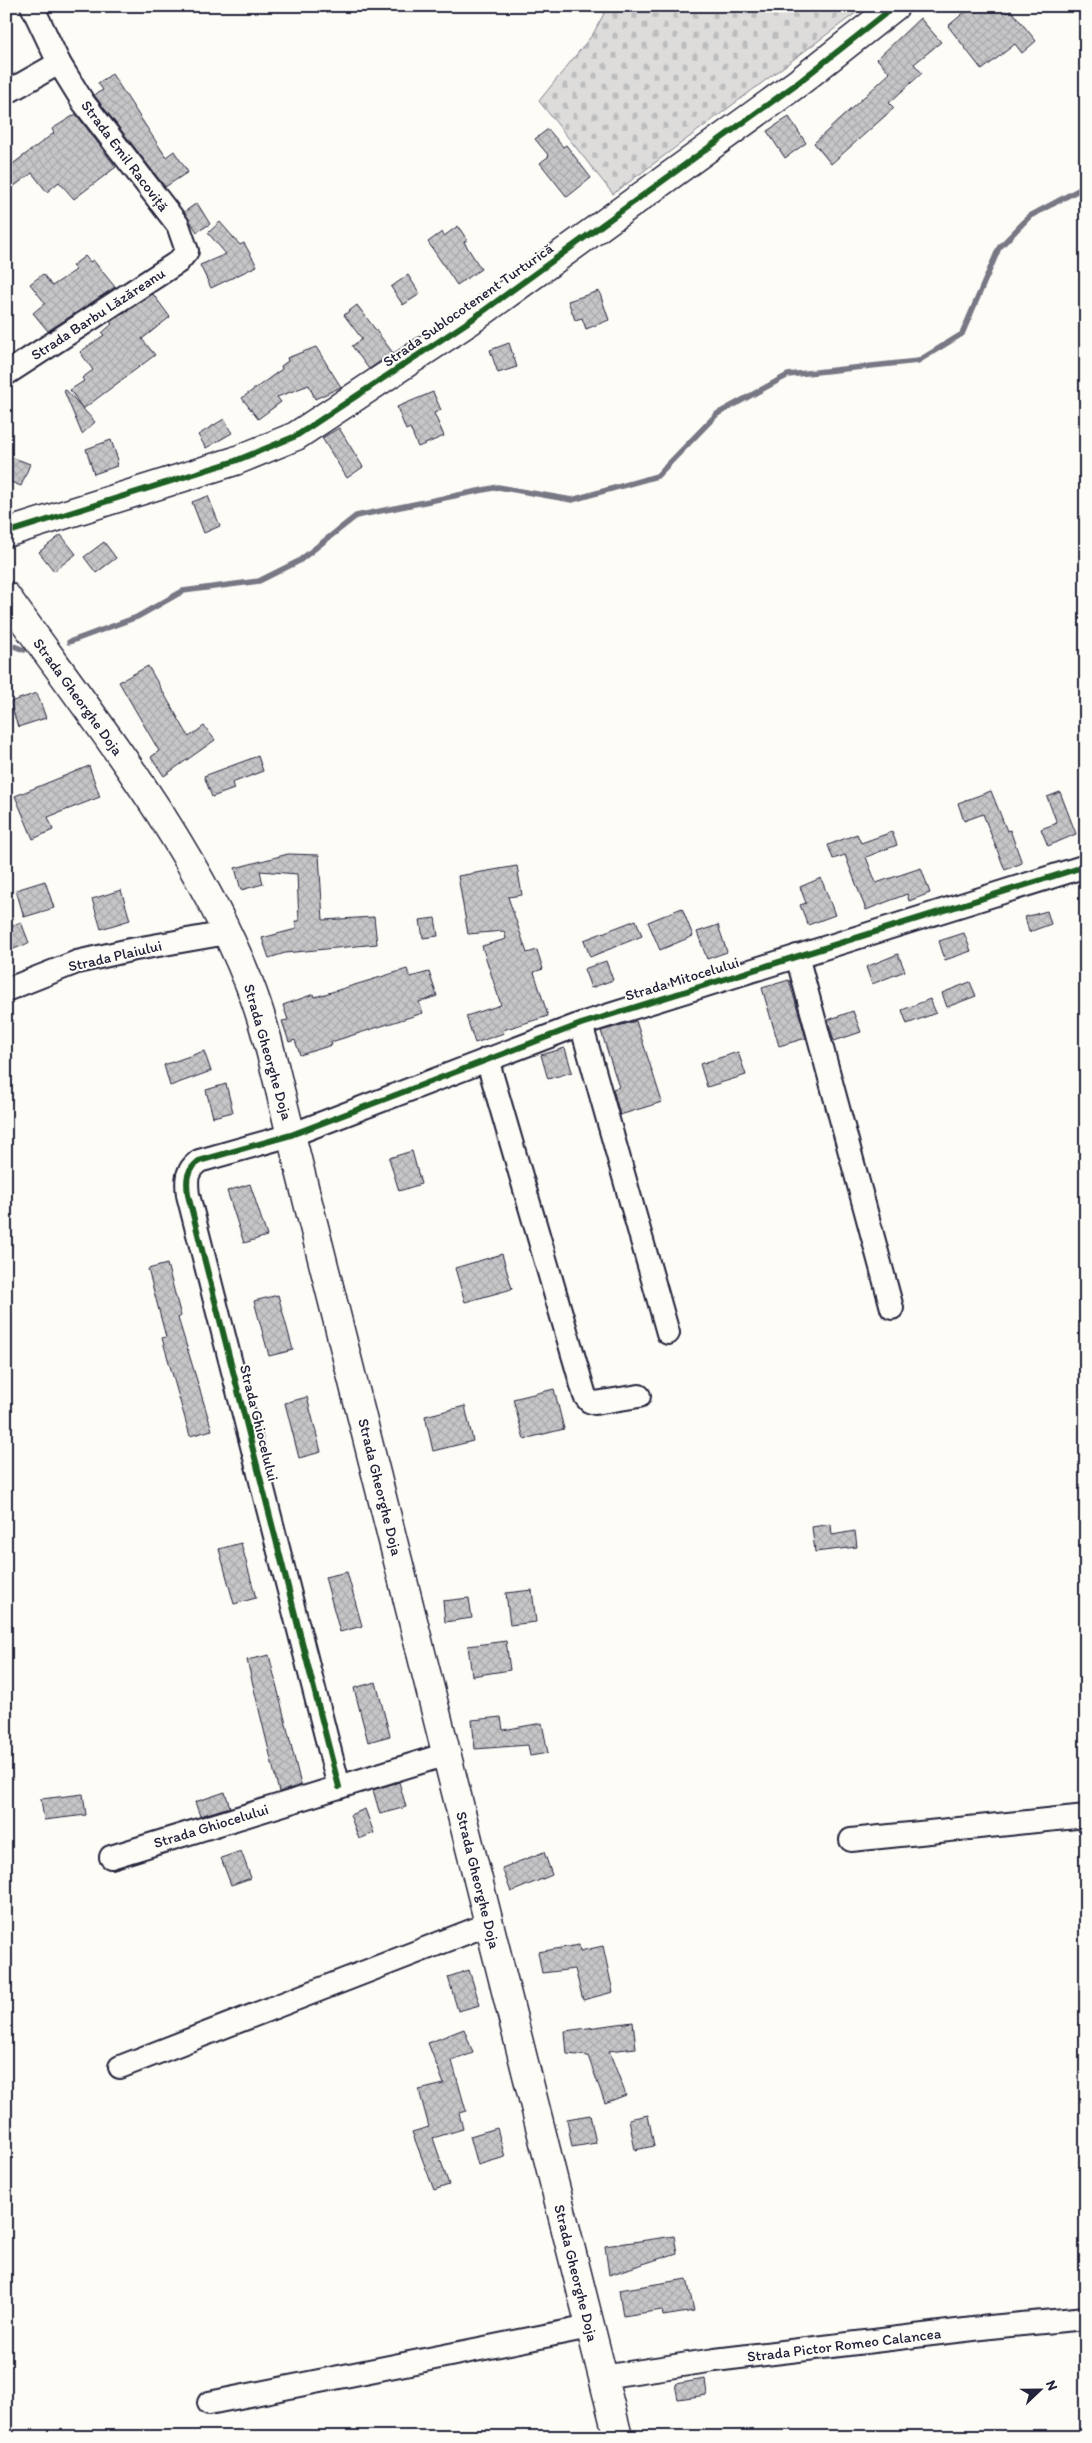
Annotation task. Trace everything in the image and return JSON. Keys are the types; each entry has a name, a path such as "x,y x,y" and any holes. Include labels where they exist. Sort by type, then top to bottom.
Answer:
{"main road":[{"name":"Strada Sublocotenent Turturică","path":"6,533 235,461 296,436 471,320 791,88 895,6"},
{"name":"Strada Gheorghe Doja","path":"6,596 148,795 187,857 227,934 252,993 291,1135 618,2437"}],"street":[{"name":"Strada Emil Racoviță","path":"32,6 59,63 83,102 178,225 187,251"},
{"path":"6,93 59,63"},
{"name":"Strada Barbu Lăzăreanu","path":"6,374 178,262 187,251"},
{"name":"Strada Mitocelului","path":"291,1135 581,1024 1086,866"},
{"name":"Strada Plaiului","path":"6,990 77,962 130,950 227,934"},
{"path":"797,956 892,1308"},
{"path":"581,1024 668,1333"},
{"path":"487,1059 585,1396 588,1402 595,1403 639,1396"},
{"name":"Strada Ghiocelului","path":"291,1135 200,1162 191,1167 187,1175 187,1184 339,1788"},
{"name":"Strada Ghiocelului","path":"111,1857 447,1754"},
{"path":"851,1840 1086,1816"},
{"path":"120,2067 489,1924"},
{"name":"Strada Pictor Romeo Calancea","path":"602,2377 724,2359 990,2327 1086,2318"},
{"path":"209,2403 590,2327"}],"green space":[{"path":"608,6 865,6 613,194 539,101 593,34"}],"building":[{"path":"972,6 1001,6 1007,13 1011,10 1036,41 1022,53 1015,44 982,70 948,26"},
{"path":"920,18 941,42 914,64 922,73 889,103 894,108 831,164 814,143 890,73 877,59"},
{"path":"112,74 166,157 174,151 188,172 165,187 94,95 103,90 98,83"},
{"path":"76,114 116,167 74,199 59,182 47,192 32,173 6,192 6,169 54,133 52,129"},
{"path":"789,117 806,143 785,158 767,131"},
{"path":"548,129 563,147 566,145 591,178 567,197 540,163 549,156 535,139"},
{"path":"197,203 210,224 197,232 184,212"},
{"path":"220,222 240,245 244,243 257,266 211,288 200,265 226,254 208,233"},
{"path":"458,226 467,240 464,242 481,269 457,285 428,242 442,232 444,236"},
{"path":"85,256 90,262 93,260 115,287 48,331 33,313 45,303 30,284 43,274 52,286 76,270 72,266"},
{"path":"408,275 420,294 403,305 391,287"},
{"path":"599,291 609,320 586,329 582,318 575,320 568,301"},
{"path":"153,294 170,317 142,339 155,355 83,409 70,390 84,381 82,378 93,370 80,352 104,335 102,333 112,324 110,322"},
{"path":"357,305 393,353 369,369 352,346 362,339 344,315"},
{"path":"509,343 517,367 498,373 490,350"},
{"path":"316,347 341,387 315,399 309,385 277,397 281,402 258,419 242,398 282,369 281,366 288,361 287,358"},
{"path":"66,390 95,422 82,434 64,391"},
{"path":"433,392 441,410 434,413 444,436 418,447 410,428 406,430 397,407"},
{"path":"224,419 232,433 206,448 198,435"},
{"path":"339,428 363,467 347,478 322,438"},
{"path":"111,440 118,460 116,461 117,466 94,474 86,449"},
{"path":"6,455 30,464 21,486 6,480"},
{"path":"208,496 220,526 204,533 192,502"},
{"path":"61,535 76,554 54,571 39,552"},
{"path":"104,542 116,558 96,573 84,557"},
{"path":"148,666 189,737 204,726 215,740 164,776 151,757 159,751 119,682"},
{"path":"37,693 46,718 18,727 10,702"},
{"path":"258,756 263,771 232,783 234,789 212,797 204,776"},
{"path":"89,766 100,797 48,817 53,830 33,839 15,796"},
{"path":"991,791 1007,831 1010,830 1022,863 1005,870 983,814 964,821 958,803"},
{"path":"1060,792 1076,834 1048,846 1041,829 1057,823 1047,797"},
{"path":"892,832 897,845 866,857 876,883 921,868 930,893 909,901 907,894 866,910 845,855 833,859 828,845 857,834 861,843"},
{"path":"288,854 319,855 323,920 374,917 377,944 285,953 269,958 262,938 296,929 295,921 299,921 297,874 260,871 263,884 241,890 235,868"},
{"path":"517,866 522,895 508,897 527,953 537,950 543,969 534,972 548,1016 503,1030 504,1033 475,1043 466,1016 501,1005 482,946 506,939 504,931 468,934 458,876"},
{"path":"821,878 835,915 808,925 800,905 806,903 800,887"},
{"path":"45,881 54,908 24,917 16,890"},
{"path":"121,890 130,920 101,929 92,899"},
{"path":"682,908 693,936 660,950 648,922"},
{"path":"1047,911 1051,924 1029,932 1025,917"},
{"path":"435,918 438,936 423,938 420,920"},
{"path":"636,920 642,936 590,957 584,940"},
{"path":"21,922 29,943 6,952 6,928"},
{"path":"718,925 727,952 707,959 697,932"},
{"path":"964,933 971,951 945,960 939,941"},
{"path":"898,954 905,971 872,984 866,967"},
{"path":"606,961 613,980 591,988 584,969"},
{"path":"407,969 410,977 429,972 437,996 419,1002 423,1013 331,1042 332,1045 300,1055 295,1040 289,1042 282,1021 288,1020 283,1005 314,994 315,997"},
{"path":"789,980 806,1038 779,1046 762,988"},
{"path":"970,982 976,996 947,1007 942,993"},
{"path":"930,999 936,1013 907,1024 902,1010"},
{"path":"853,1011 861,1032 834,1041 828,1020"},
{"path":"636,1021 662,1102 620,1115 613,1089 619,1087 601,1031"},
{"path":"565,1048 572,1072 548,1079 541,1055"},
{"path":"204,1051 211,1071 170,1086 164,1065"},
{"path":"738,1052 746,1075 707,1087 700,1064"},
{"path":"226,1084 233,1112 213,1117 206,1090"},
{"path":"412,1151 421,1184 399,1191 389,1158"},
{"path":"250,1184 267,1236 244,1243 227,1191"},
{"path":"502,1254 512,1289 465,1302 455,1268"},
{"path":"167,1264 181,1316 178,1318 212,1430 190,1436 162,1338 166,1337 148,1269"},
{"path":"278,1295 293,1350 269,1356 254,1301"},
{"path":"554,1389 564,1429 524,1439 513,1399"},
{"path":"307,1397 321,1452 299,1458 285,1403"},
{"path":"465,1406 473,1441 433,1451 425,1416"},
{"path":"831,1524 832,1535 855,1531 857,1547 815,1552 812,1527"},
{"path":"241,1543 256,1598 234,1604 219,1549"},
{"path":"347,1572 362,1626 340,1632 325,1577"},
{"path":"532,1590 536,1622 510,1625 506,1593"},
{"path":"469,1598 472,1618 445,1622 443,1601"},
{"path":"506,1641 510,1670 472,1676 468,1646"},
{"path":"269,1655 301,1785 279,1792 247,1660"},
{"path":"376,1682 390,1736 368,1742 354,1688"},
{"path":"501,1717 503,1730 542,1723 548,1753 530,1756 528,1745 475,1749 472,1720"},
{"path":"399,1782 406,1807 380,1814 373,1790"},
{"path":"225,1792 230,1807 200,1816 195,1802"},
{"path":"83,1794 86,1815 44,1820 41,1799"},
{"path":"365,1809 374,1833 359,1839 350,1815"},
{"path":"241,1851 251,1878 231,1885 221,1858"},
{"path":"544,1852 552,1875 511,1892 502,1868"},
{"path":"579,1945 580,1951 603,1946 613,1992 583,2000 575,1969 542,1973 538,1952"},
{"path":"469,1970 480,2005 458,2011 448,1977"},
{"path":"633,2022 636,2048 609,2051 626,2095 605,2103 588,2056 567,2054 565,2031"},
{"path":"464,2029 473,2053 452,2061 466,2111 459,2113 463,2129 433,2138 449,2185 434,2190 412,2132 429,2127 419,2090 444,2084 428,2043"},
{"path":"590,2115 596,2143 572,2147 567,2119"},
{"path":"648,2115 654,2146 635,2150 629,2119"},
{"path":"497,2128 505,2157 478,2165 470,2136"},
{"path":"674,2236 677,2253 609,2275 605,2246"},
{"path":"687,2279 694,2311 663,2316 662,2310 623,2316 619,2290"},
{"path":"705,2379 707,2395 678,2399 675,2384"}],"waterway":[{"path":"69,642 137,617 183,591 259,581 299,561 356,516 498,487 572,500 657,476 717,414 788,375 918,361 962,334 999,248 1030,216 1086,186"},
{"path":"6,643 24,650"}],"cycle path":[{"path":"6,533 235,461 296,436 471,320 799,82 895,6"},
{"path":"339,1787 188,1195 187,1180 192,1168 199,1161 291,1135 581,1024 1086,866"}]}
